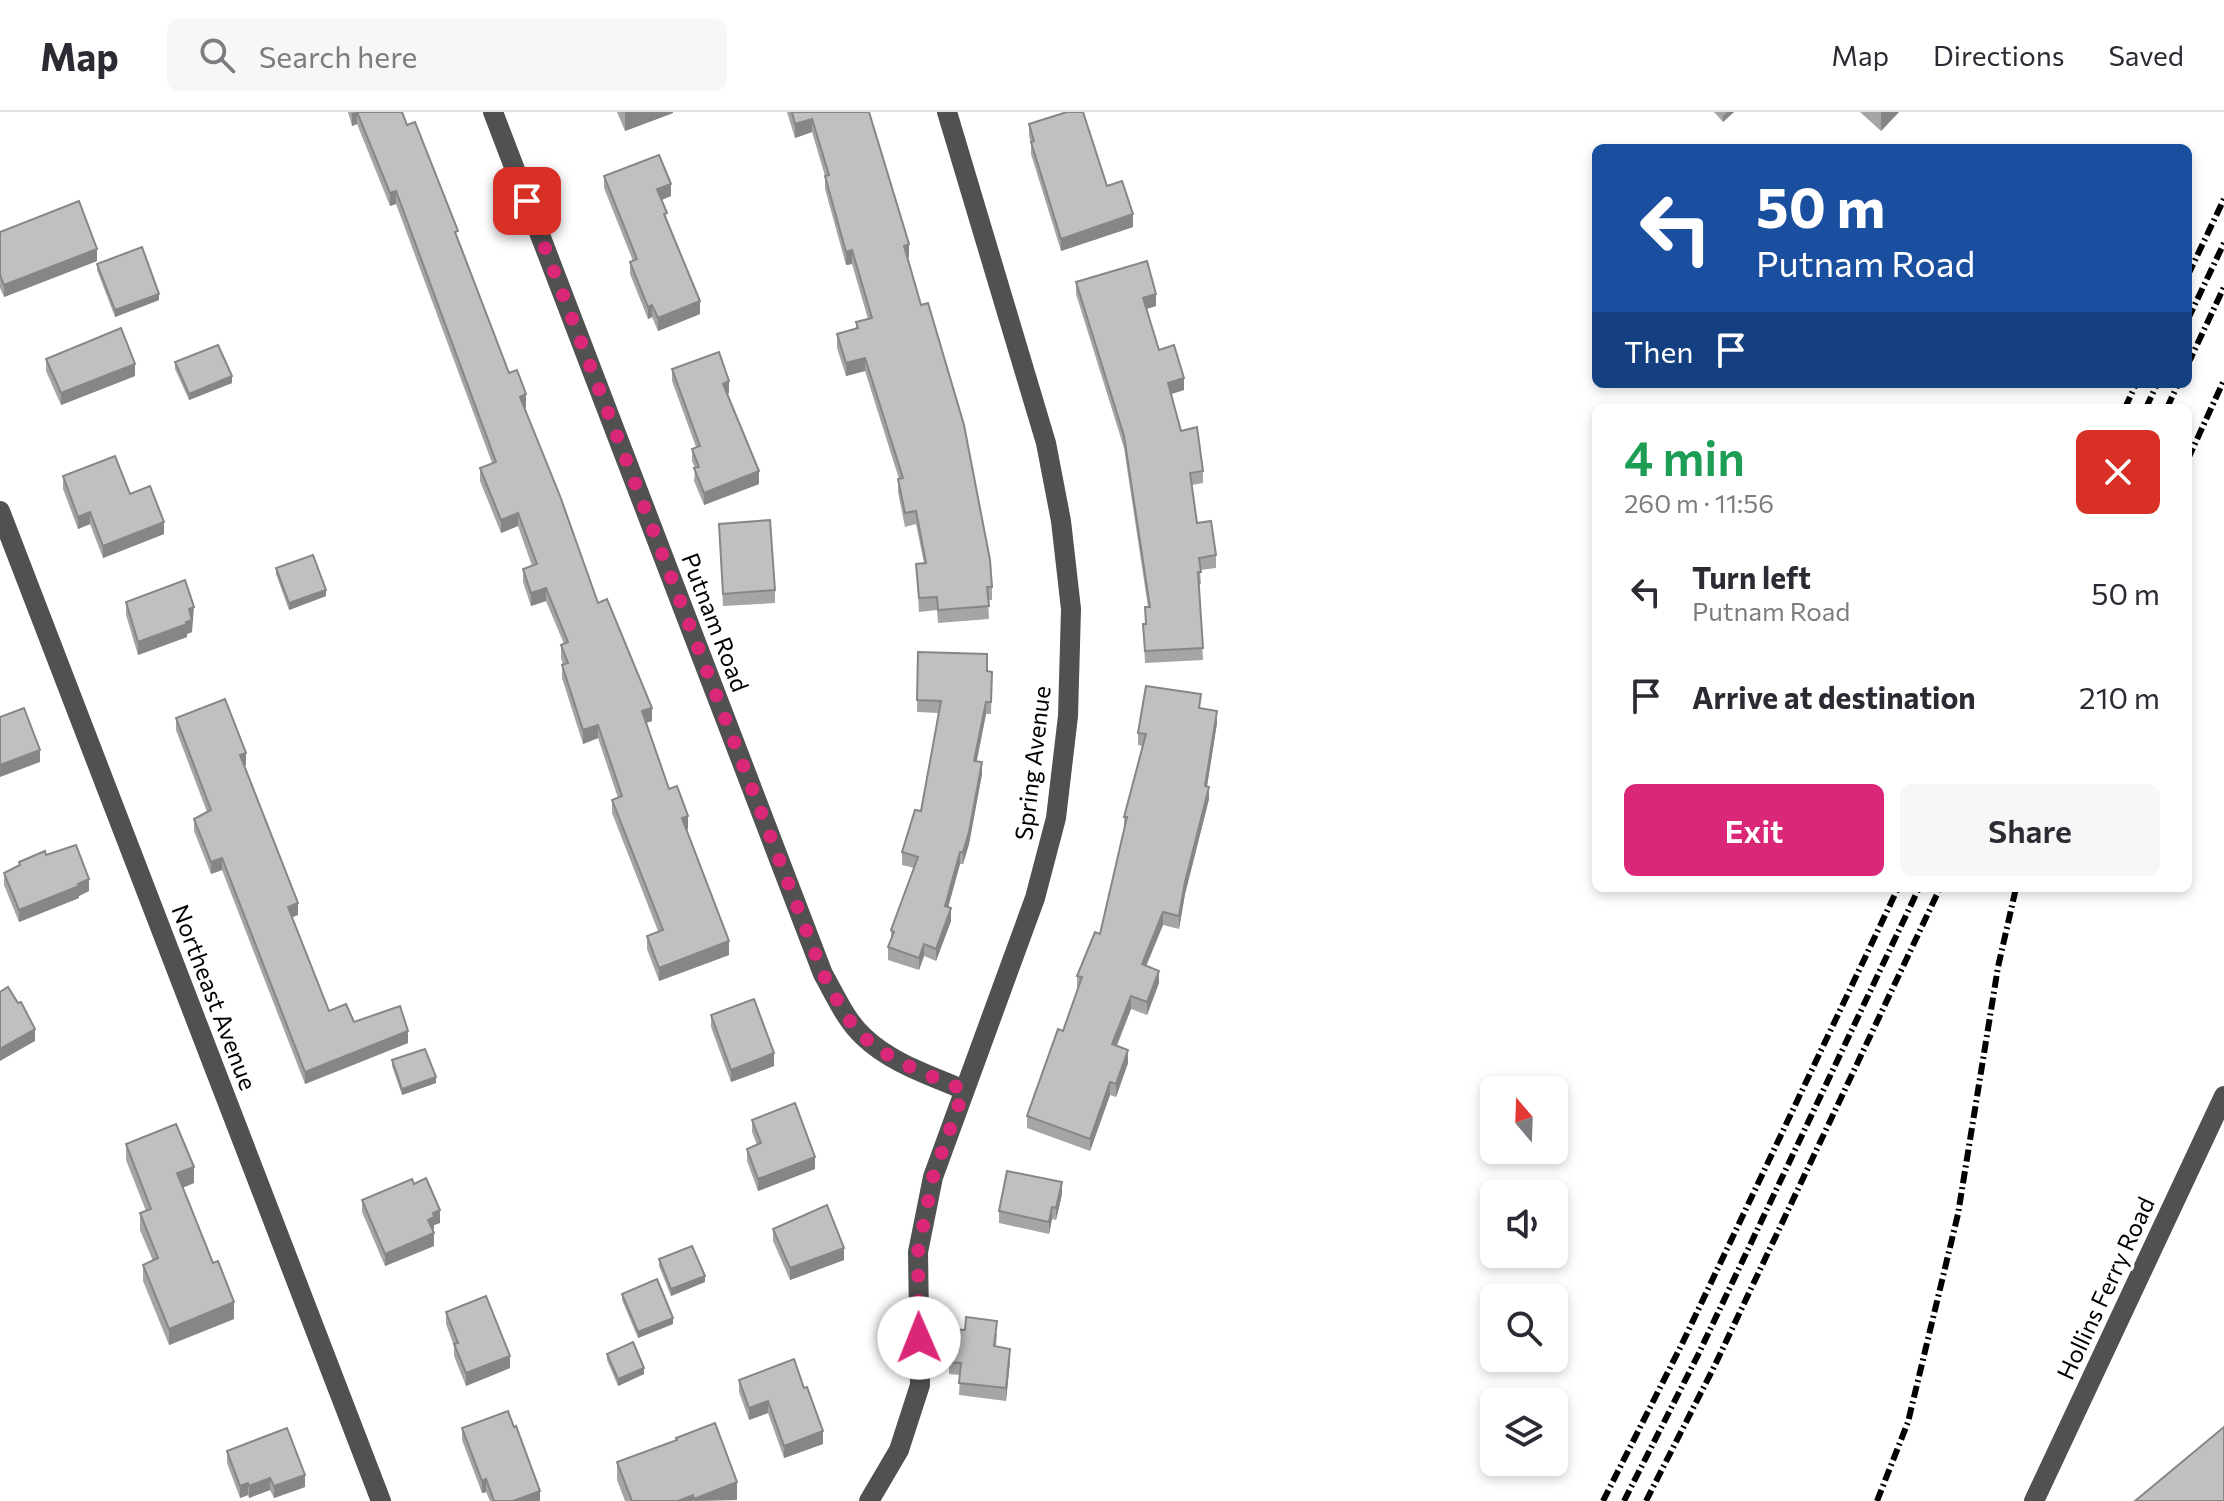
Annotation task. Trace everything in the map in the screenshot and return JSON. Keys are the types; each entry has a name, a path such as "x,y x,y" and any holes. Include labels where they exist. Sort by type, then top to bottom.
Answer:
{"street":[{"name":"Putnam Road","path":"493,112 823,974 863,1037 895,1060 964,1090"},
{"name":"Spring Avenue","path":"869,1501 899,1450 920,1385 918,1252 933,1177 1035,898 1056,818 1068,716 1071,609 1061,521 1046,443 947,112"},
{"name":"Northeast Avenue","path":"0,511 381,1501"},
{"name":"Hollins Ferry Road","path":"2034,1501 2221,1112"}],"building":[{"path":"357,112 402,112 407,125 415,122 509,373 517,370 526,394 520,397 598,603 607,599 652,708 642,711 669,789 677,786 688,816 682,818 729,941 659,968 647,936 663,930 612,800 622,796 598,725 583,730 562,665 568,663 561,645 568,642 546,588 531,593 523,569 537,564 518,513 501,520 480,468 496,462 396,191 390,193"},
{"path":"792,112 869,112 909,244 904,246 921,305 928,303 964,425 990,560 992,587 987,587 989,606 938,610 937,597 919,598 916,564 926,563 916,511 905,513 898,479 903,478 865,358 846,363 837,334 858,328 856,322 872,318 852,250 846,252 825,176 829,175 812,119 795,124"},
{"path":"1067,112 1083,112 1107,186 1122,181 1133,214 1061,239 1031,142 1034,141 1029,124"},
{"path":"659,155 671,184 657,189 667,213 664,214 700,301 658,318 652,305 648,307 630,262 637,259 604,176"},
{"path":"79,201 97,249 4,285 0,275 0,232"},
{"path":"142,247 159,294 115,310 97,264"},
{"path":"1147,261 1156,294 1143,298 1159,350 1174,345 1184,378 1168,383 1181,431 1197,427 1203,471 1190,473 1197,523 1211,521 1216,555 1199,558 1203,648 1145,651 1143,624 1146,624 1145,607 1150,607 1124,436 1076,282"},
{"path":"121,328 135,364 61,393 46,359"},
{"path":"218,345 232,376 189,394 175,362"},
{"path":"719,352 729,381 723,384 759,471 704,493 694,468 699,467 692,449 700,446 672,369"},
{"path":"115,456 130,494 150,486 164,522 103,546 90,512 78,517 63,476"},
{"path":"770,520 775,590 723,594 719,524"},
{"path":"313,555 326,590 289,603 276,568"},
{"path":"185,580 194,607 189,609 192,620 138,642 126,602"},
{"path":"918,652 987,654 987,671 992,672 991,702 986,702 974,761 982,762 969,832 945,906 951,908 936,949 924,944 919,958 888,947 894,932 891,930 918,857 902,852 915,810 921,811 941,701 917,700"},
{"path":"1146,686 1201,694 1199,708 1217,711 1205,786 1209,787 1179,916 1163,912 1142,964 1159,971 1147,1002 1131,996 1112,1044 1128,1050 1116,1084 1110,1082 1090,1139 1027,1116 1058,1029 1063,1031 1082,977 1077,976 1095,932 1100,934 1127,817 1124,817 1146,734 1138,733"},
{"path":"225,699 246,753 240,755 298,903 288,907 329,1011 346,1004 354,1022 400,1006 408,1031 305,1072 222,858 211,862 194,819 211,810 176,718"},
{"path":"24,708 40,750 0,765 0,717"},
{"path":"76,845 89,879 19,910 4,873 20,865 19,862 45,851 46,855"},
{"path":"8,987 18,1003 21,1002 35,1029 0,1049 0,992"},
{"path":"754,999 774,1053 731,1070 711,1015"},
{"path":"425,1049 436,1077 402,1089 392,1060"},
{"path":"795,1103 815,1157 758,1179 747,1149 761,1143 752,1120"},
{"path":"176,1124 194,1167 177,1173 213,1263 218,1261 234,1302 169,1329 143,1265 158,1258 140,1213 151,1209 126,1144"},
{"path":"1007,1171 1062,1182 1049,1222 999,1211"},
{"path":"426,1178 440,1210 428,1220 434,1233 385,1254 362,1200 412,1179 414,1184"},
{"path":"827,1205 844,1248 790,1268 773,1229"},
{"path":"692,1246 705,1276 671,1289 659,1259"},
{"path":"657,1279 673,1318 638,1332 622,1294"},
{"path":"486,1296 510,1356 466,1373 446,1312"},
{"path":"966,1317 997,1321 994,1346 1010,1349 1006,1388 959,1383 961,1363 949,1362 952,1329 965,1330"},
{"path":"633,1342 644,1368 618,1379 607,1354"},
{"path":"794,1359 823,1431 784,1446 768,1401 749,1408 739,1380"},
{"path":"508,1411 540,1491 513,1501 494,1501 486,1479 482,1481 462,1428"},
{"path":"715,1423 737,1482 694,1499 693,1495 678,1501 632,1501 617,1462"},
{"path":"2224,1427 2224,1501 2135,1501"},
{"path":"287,1428 305,1475 274,1486 270,1478 240,1486 227,1451"}],"railway":[{"path":"2192,267 2224,199"},
{"path":"2192,311 2224,243"},
{"path":"2192,355 2224,287"},
{"path":"2192,450 2224,380"},
{"path":"2127,404 2134,388"},
{"path":"2148,404 2155,388"},
{"path":"2169,404 2176,388"},
{"path":"1603,1501 1681,1346 1896,892"},
{"path":"1624,1501 1698,1355 1917,892"},
{"path":"1646,1501 1715,1365 1938,892"},
{"path":"1877,1501 1908,1422 1958,1214 1998,967 2015,892"}],"route":[{"path":"527,201 823,974 863,1037 895,1060 964,1090 933,1177 918,1252 919,1338"}]}
